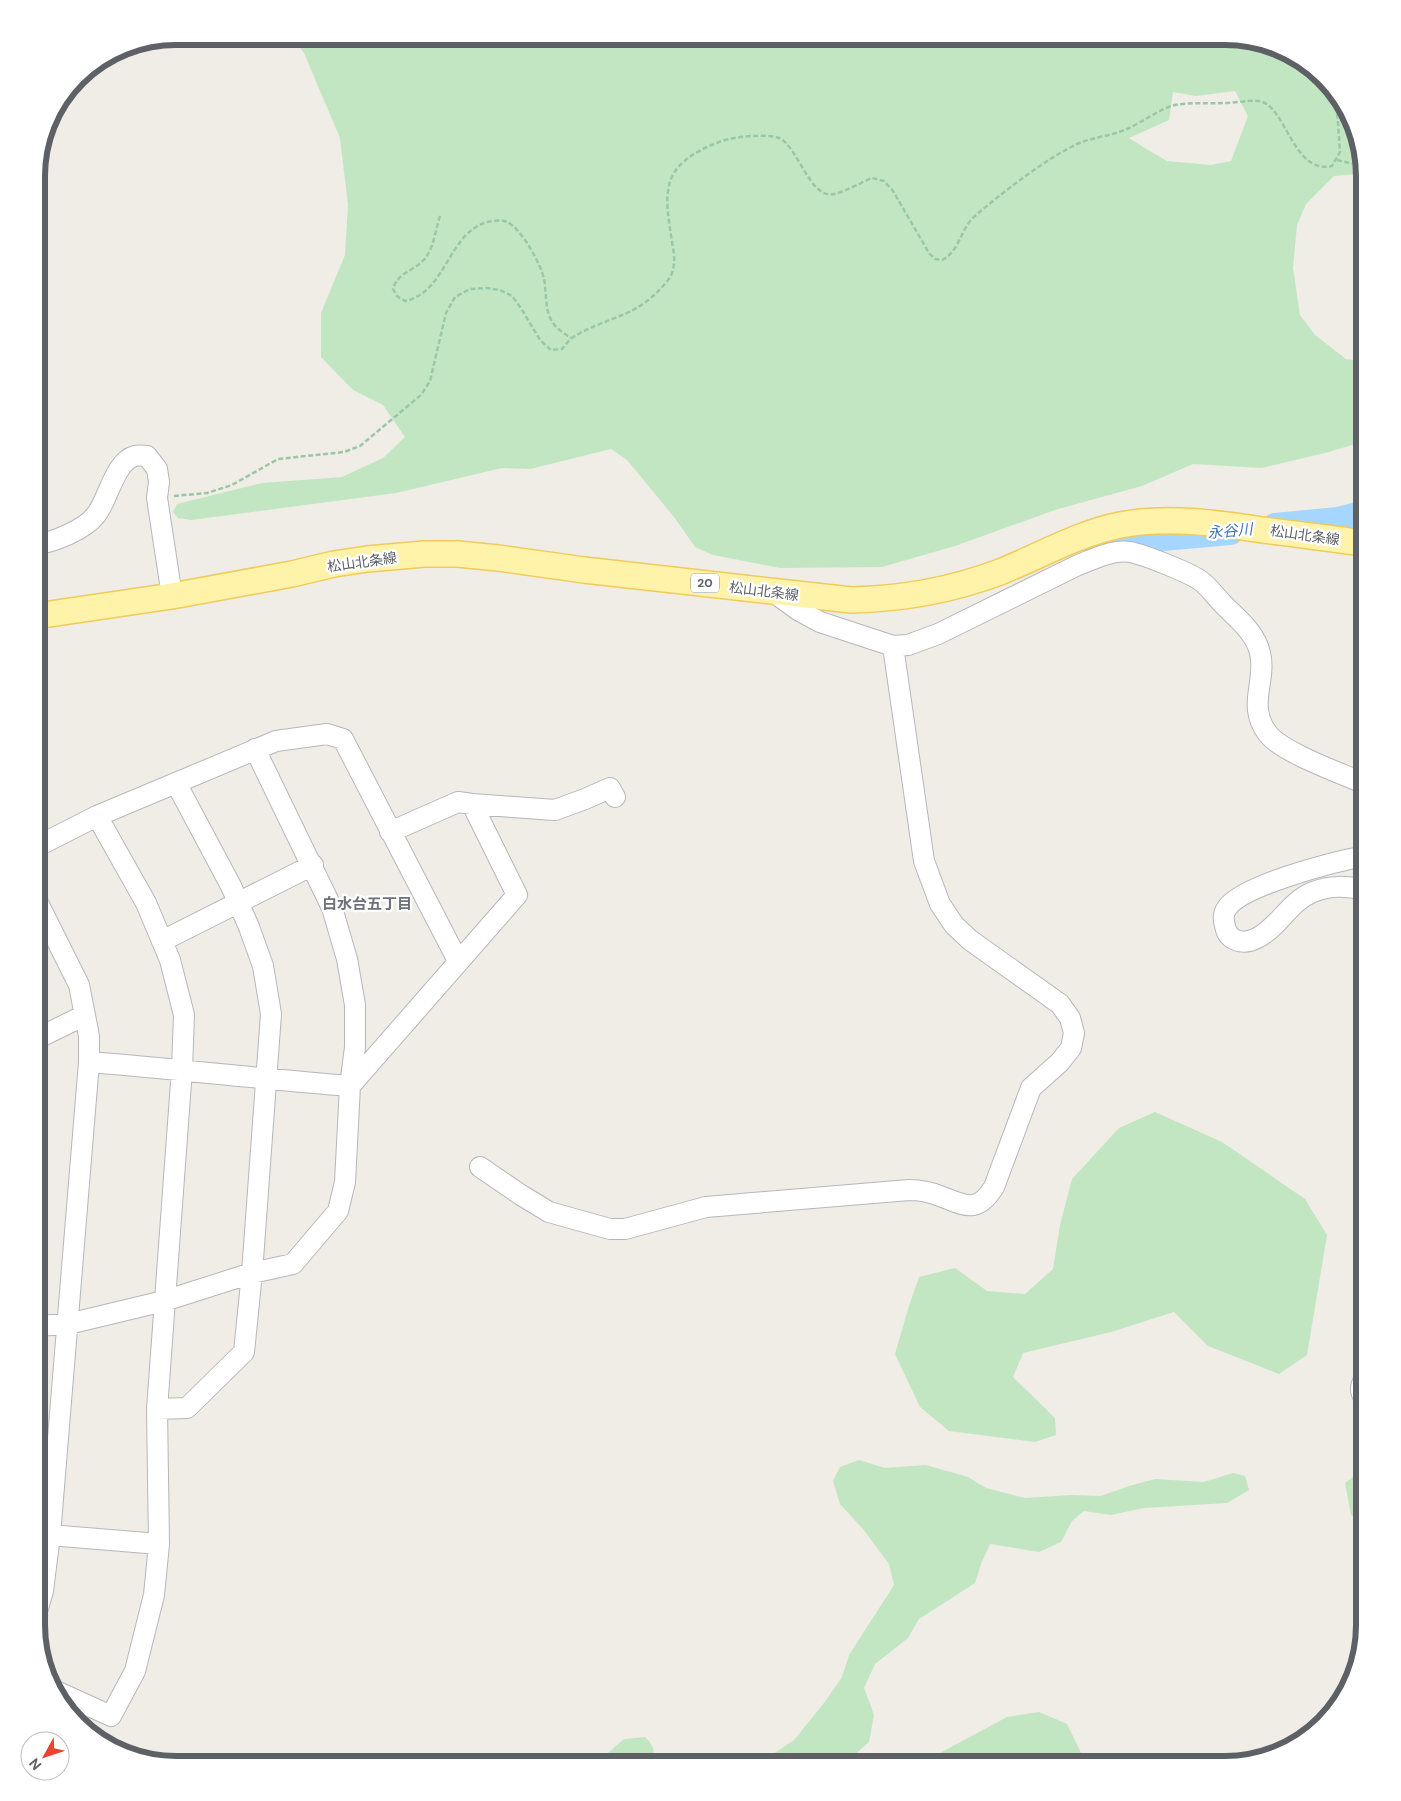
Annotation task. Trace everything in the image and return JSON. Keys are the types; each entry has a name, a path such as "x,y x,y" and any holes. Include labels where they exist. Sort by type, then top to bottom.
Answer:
{"main road":[{"name":"松山北条線","path":"45,615 172,596 292,574 334,564 424,554 458,554 498,558 584,570 851,600 882,599 940,590 999,572 1059,545 1092,533 1120,525 1158,520 1202,522 1356,542"}],"street":[{"path":"45,543 81,529 96,516 116,474 125,462 135,456 147,456 157,469 159,482 157,498 172,596"},
{"path":"772,591 798,610 820,622 893,646 908,645 924,640 1082,564 1116,553 1129,552 1198,579 1250,632 1257,643 1262,667 1258,690 1258,714 1262,725 1269,735 1290,751 1356,780"},
{"path":"480,1167 549,1212 610,1228 625,1229 706,1207 744,1203 909,1190 922,1190 966,1206 977,1205 988,1197 994,1187 1030,1088 1060,1062 1070,1048 1074,1033 1070,1018 1060,1004 970,940 954,925 940,904 924,861 893,646"},
{"path":"45,842 98,816 276,741 327,734 343,739 458,962"},
{"path":"45,1325 68,1324 164,1301 252,1273 293,1264 338,1211 345,1182 350,1086 355,1047 355,1014 348,968 332,908 313,865 255,750"},
{"path":"157,1409 187,1408 244,1352 252,1273 271,1014 263,966 238,903 176,783"},
{"path":"390,832 458,802 555,810 585,800 610,788 615,797"},
{"path":"350,1086 517,895 472,804"},
{"path":"66,1695 111,1716 135,1671 154,1595 159,1544 157,1409 182,1069 184,1015 170,960 146,904 98,816"},
{"path":"1356,858 1336,861 1300,872 1246,894 1227,907 1223,917 1225,928 1230,936 1238,942 1249,942 1259,938 1296,903 1311,892 1342,886 1356,888"},
{"path":"162,942 313,865"},
{"path":"45,931 79,984 89,1036 89,1062 68,1324 45,1517"},
{"path":"45,1034 85,1015"},
{"path":"89,1062 182,1069 267,1080 350,1086"},
{"path":"45,1534 159,1544"}],"path":[{"path":"157,498 207,493 232,485 278,459 344,452 360,446 421,395 430,381 446,314 455,297 470,289 487,288 500,290 512,296 540,340 551,350 562,349 571,338 628,312 654,297 671,278 675,259 667,202 669,181 679,165 702,148 723,140 743,136 777,137 785,142 822,193 833,195 872,178 884,181 893,191 929,253 935,259 942,260 950,256 965,228 973,218 1007,190 1053,158 1078,144 1127,129 1173,105 1260,101 1274,110 1287,133 1301,152 1315,165 1324,167 1332,166 1340,152 1337,109"},
{"path":"1337,160 1355,164"},
{"path":"440,216 428,254 418,266 407,271 395,281 393,289 396,296 405,301 413,299 424,292 440,276 455,246 474,226 490,221 507,222 521,233 537,261 544,277 547,309 554,324 571,338"}],"green space":[{"path":"298,45 1233,45 1267,52 1298,67 1323,90 1334,103 1352,142 1356,174 1334,176 1306,204 1297,225 1293,268 1300,315 1315,335 1346,359 1356,361 1356,444 1262,468 1193,464 1142,486 1058,509 955,546 882,567 780,568 713,555 695,547 674,517 627,460 611,449 530,469 502,468 396,493 191,520 178,518 173,512 177,504 262,483 342,477 383,458 405,437 383,405 353,390 321,357 321,313 345,255 348,205 340,138 304,53","holes":["1235,91 1248,116 1231,161 1211,165 1167,161 1129,138 1169,120 1173,92 1196,96"]},
{"path":"1155,1112 1222,1142 1305,1199 1327,1235 1307,1355 1279,1374 1208,1346 1174,1312 1111,1332 1023,1353 1013,1377 1055,1418 1056,1435 1035,1442 949,1431 920,1407 895,1354 919,1277 955,1268 987,1291 1025,1294 1053,1269 1060,1225 1072,1179 1119,1128"},
{"path":"859,1460 885,1468 926,1465 968,1477 986,1488 1025,1498 1071,1495 1101,1496 1155,1479 1204,1482 1233,1473 1245,1476 1249,1490 1227,1503 1144,1508 1111,1515 1084,1511 1072,1521 1061,1542 1039,1552 990,1544 975,1583 919,1619 908,1638 875,1664 864,1688 874,1715 869,1742 853,1756 770,1756 794,1740 824,1703 842,1677 849,1655 894,1585 889,1564 863,1529 840,1504 833,1481 840,1467"},
{"path":"1356,1474 1356,1519 1351,1515 1345,1483"},
{"path":"1039,1712 1067,1724 1082,1756 934,1756 1007,1717"},
{"path":"645,1737 653,1750 653,1756 604,1756 624,1739"}],"waterway":[{"name":"永谷川","path":"1275,527 1338,521 1356,516"},
{"name":"永谷川","path":"1094,543 1230,531"}],"district":[{"name":"白水台五丁目","path":"367,904"}]}
